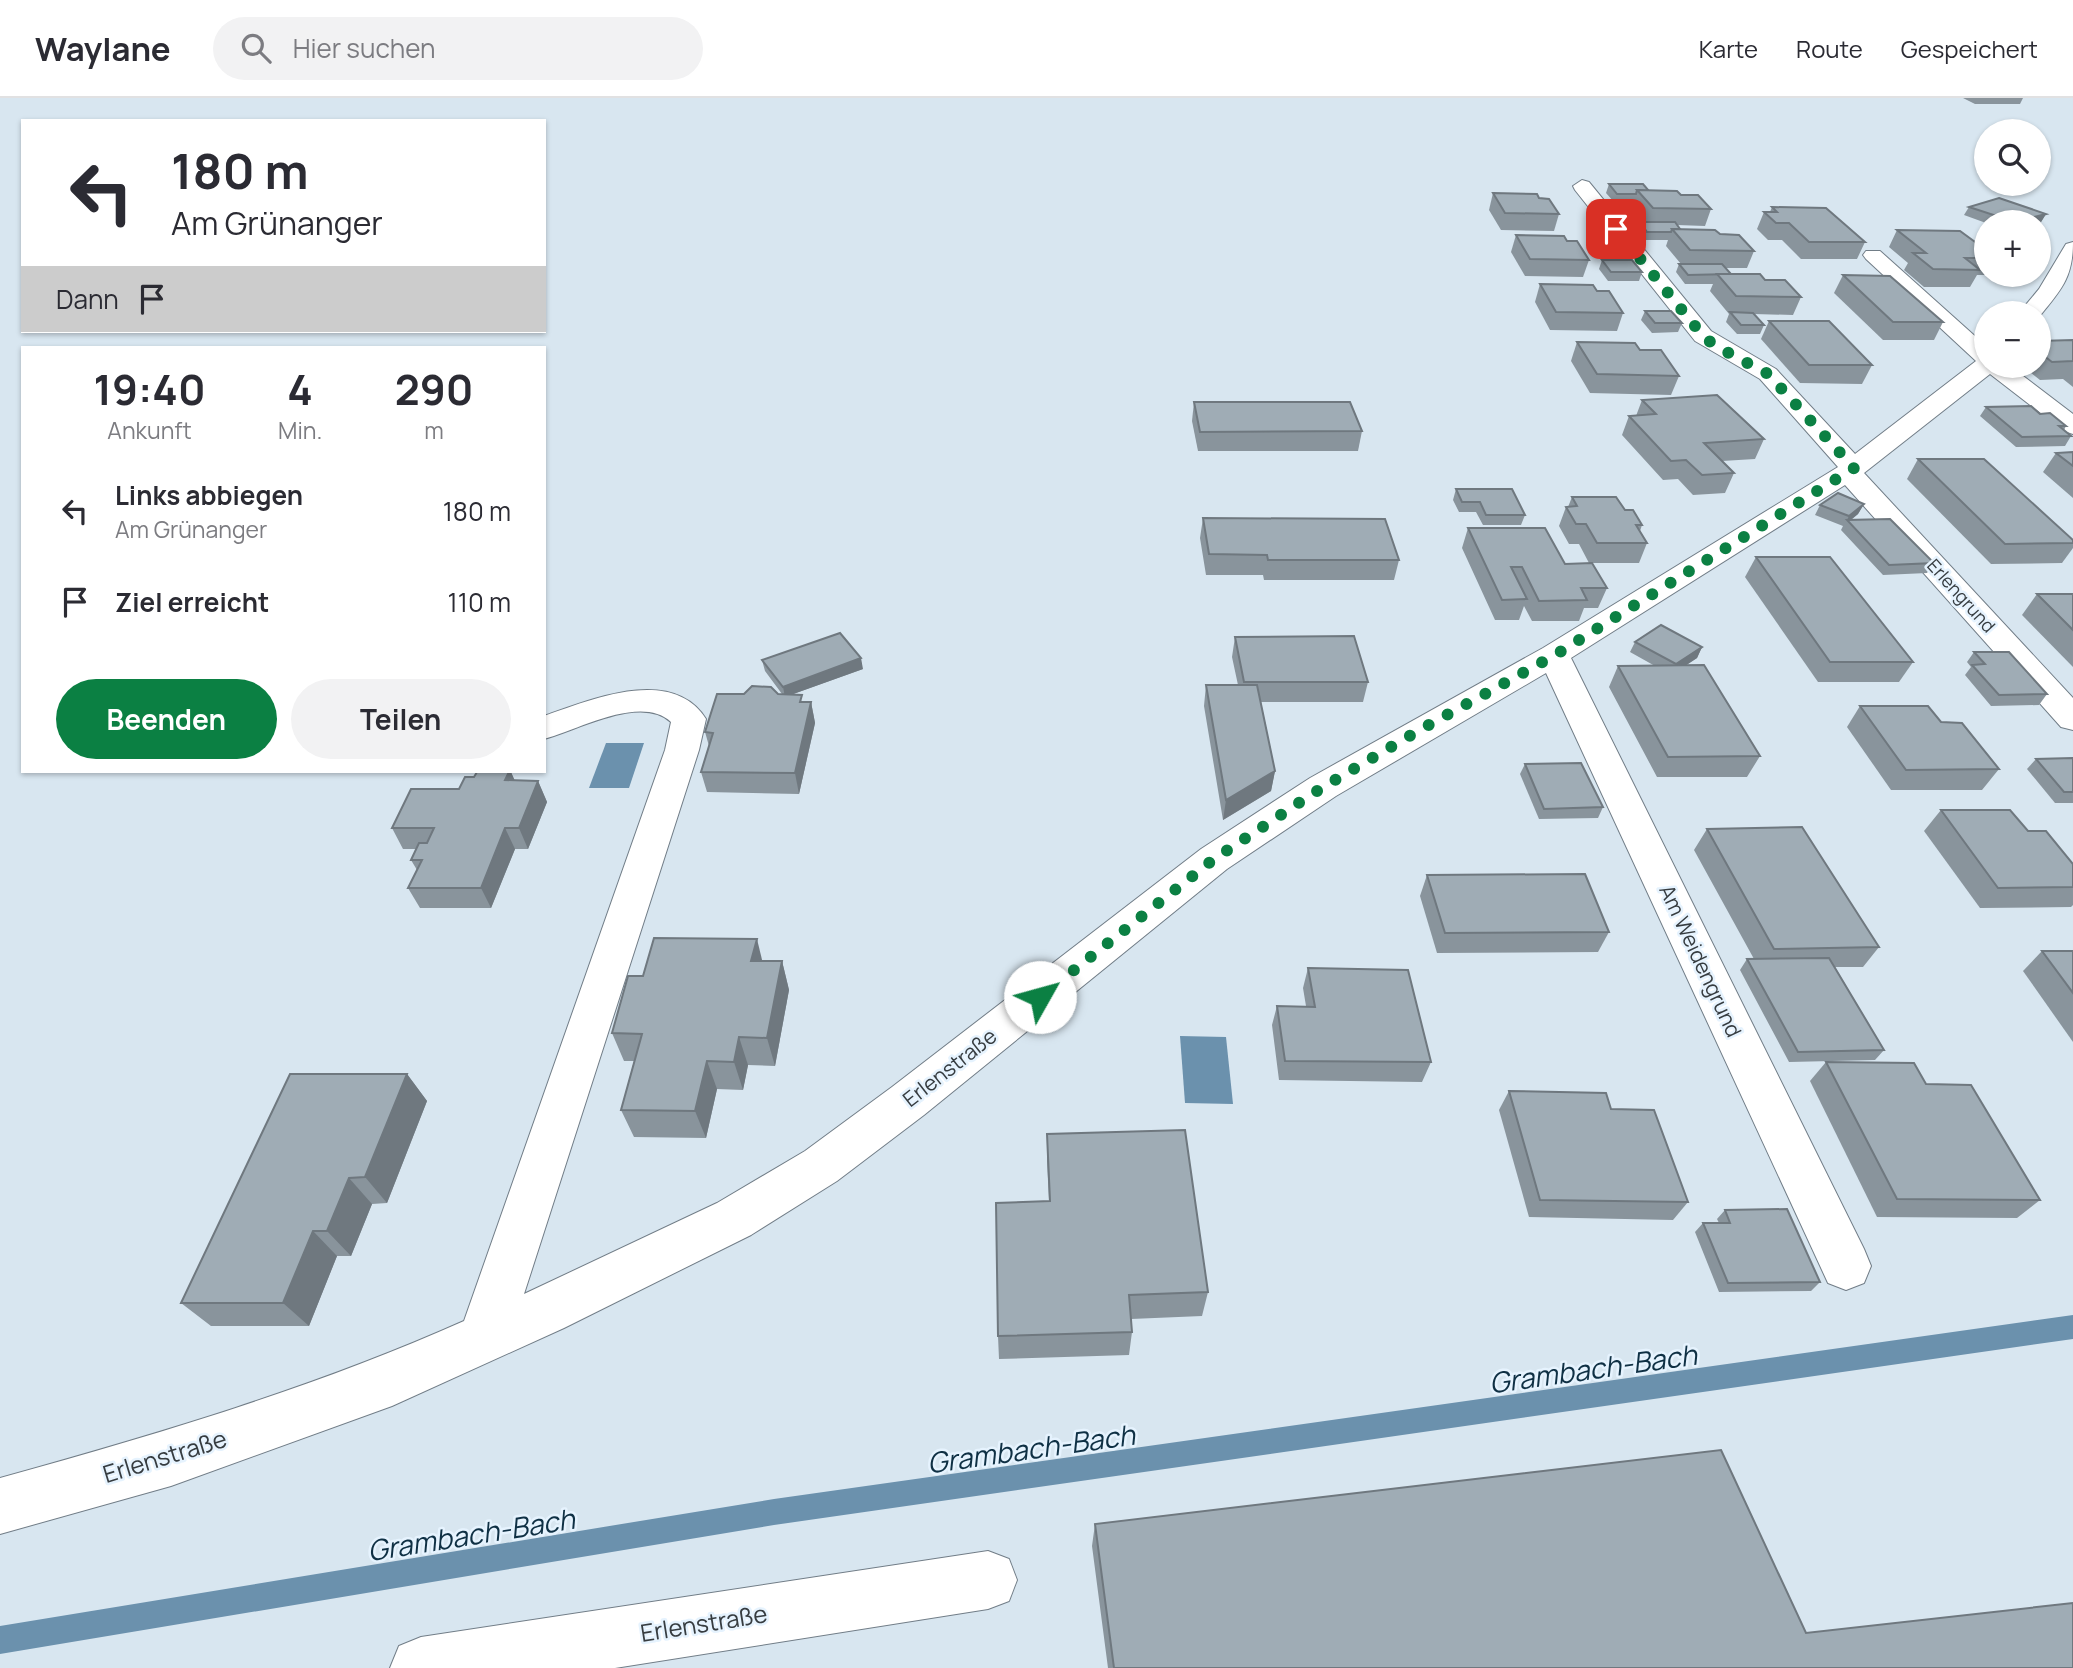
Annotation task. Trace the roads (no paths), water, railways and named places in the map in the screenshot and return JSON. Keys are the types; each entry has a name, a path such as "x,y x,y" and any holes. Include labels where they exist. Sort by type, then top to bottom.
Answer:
{"street":[{"name":"Erlengrund","path":"1582,186 1703,336 1714,345 1768,374 2073,719"},
{"path":"2040,301 2073,248"},
{"path":"1873,255 1974,347"},
{"name":"Erlenstraße","path":"0,1506 171,1458 392,1380 734,1219 821,1166 1214,859 1323,787 1555,655 1851,470 1974,374"},
{"path":"2011,378 2073,426"},
{"name":"Am Weidengrund","path":"1555,655 1846,1266"},
{"path":"484,1338 682,750 689,719 680,707 663,700 611,706 546,727"},
{"name":"Erlenstraße","path":"421,1668 988,1580"}],"water":[{"path":"606,743 644,743 629,788 589,788"},
{"path":"1180,1036 1226,1037 1233,1104 1185,1103"}],"waterway":[{"name":"Grambach-Bach","path":"0,1640 774,1512 2073,1327"}]}
